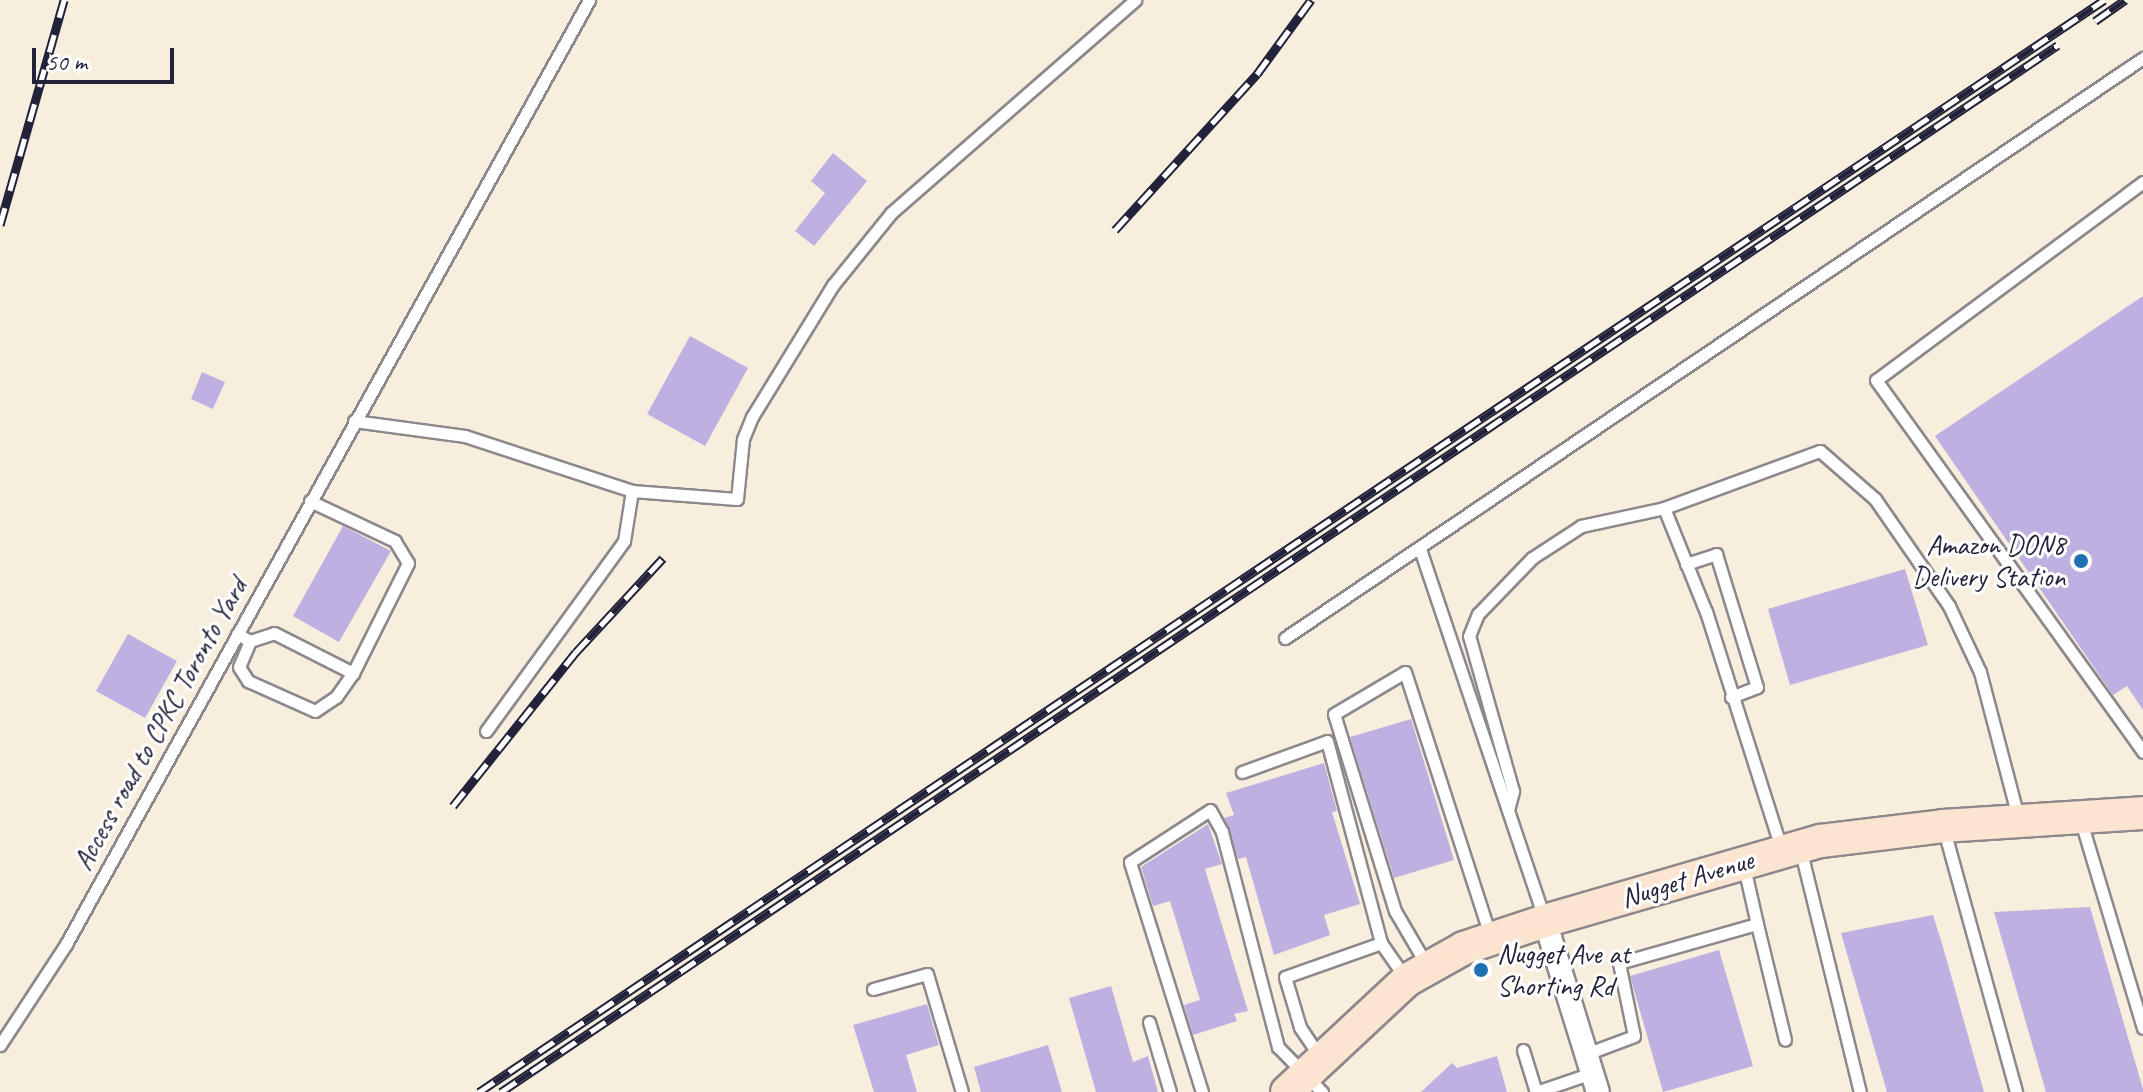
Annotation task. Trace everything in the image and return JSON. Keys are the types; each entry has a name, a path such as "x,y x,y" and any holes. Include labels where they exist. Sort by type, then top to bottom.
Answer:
{"street":[{"name":"Nugget Avenue","path":"1308,1079 1418,974 1491,939 1545,921 1791,849 1943,826 2143,813"},
{"path":"1545,921 1592,1073"}],"lane":[{"name":"Access road to CPKC Toronto Yard","path":"0,1045 66,944 589,0"},
{"path":"354,421 465,436 632,491 737,499 743,439 752,417 833,285 891,213 1135,0"},
{"path":"1285,638 2143,58"},
{"path":"2143,182 1876,380 2143,752"},
{"path":"1508,810 1513,791 1469,636 1478,614 1532,558 1581,526 1664,508 1820,451 1864,490 1949,606 1980,672 2019,821"},
{"path":"486,731 624,541 632,491"},
{"path":"250,641 239,667 248,681 315,711 336,697 353,673 408,563 395,541 310,501"},
{"path":"1664,508 1706,612 1736,717 1791,849 1860,1092"},
{"path":"1420,549 1545,921"},
{"path":"1686,564 1716,554 1757,687 1731,697"},
{"path":"237,634 250,641 274,633 353,673"},
{"path":"1418,974 1395,911 1334,714 1405,672 1491,939"},
{"path":"1242,772 1327,741 1381,943 1418,974"},
{"path":"1202,1092 1130,862 1210,810 1222,832 1278,1047 1308,1079"},
{"path":"2079,818 2143,1028"},
{"path":"1943,826 2016,1092"},
{"path":"1743,862 1785,1040"},
{"path":"1523,1050 1536,1092 1592,1073 1634,1036 1619,963 1757,924"},
{"path":"1308,1079 1300,1027 1285,977 1381,943"},
{"path":"873,989 927,974 962,1092"},
{"path":"1149,1022 1170,1092"}],"building":[{"path":"833,153 867,181 814,246 795,231 825,193 811,181"},
{"name":"Amazon DON8 Delivery Station","path":"2143,296 2143,710 2127,686 2113,695 1935,436"},
{"path":"690,336 748,368 705,446 647,414"},
{"path":"202,372 225,382 213,409 191,399"},
{"path":"343,526 391,551 339,642 293,616"},
{"path":"1905,569 1928,645 1790,685 1768,609"},
{"path":"128,634 177,661 145,718 96,691"},
{"path":"1411,719 1454,860 1394,878 1350,737"},
{"path":"1324,763 1337,811 1332,812 1360,904 1324,915 1330,935 1274,955 1246,857 1238,859 1224,818 1234,815 1226,793"},
{"path":"1208,824 1222,864 1205,869 1248,1011 1234,1014 1237,1021 1193,1035 1184,1005 1200,1000 1170,901 1153,906 1141,867"},
{"path":"2090,907 2143,1092 2046,1092 1994,912"},
{"path":"1933,915 1984,1092 1887,1092 1841,933"},
{"path":"1719,950 1753,1066 1663,1092 1630,976"},
{"path":"1111,986 1133,1062 1148,1056 1158,1092 1096,1092 1069,998"},
{"path":"927,1004 939,1045 906,1055 917,1092 874,1092 853,1025"},
{"path":"1048,1045 1062,1092 981,1092 974,1067"},
{"path":"1497,1056 1507,1092 1421,1092 1452,1063 1457,1068"}],"railway":[{"path":"0,225 64,0"},
{"path":"1115,230 1257,74 1311,0"},
{"path":"479,1092 2104,0"},
{"path":"2095,21 2125,0"},
{"path":"501,1092 2058,45"},
{"path":"453,806 576,652 663,558"}],"place":[{"name":"Amazon DON8 Delivery Station","path":"2081,561"},
{"name":"Nugget Ave at Shorting Rd","path":"1481,970"}]}
